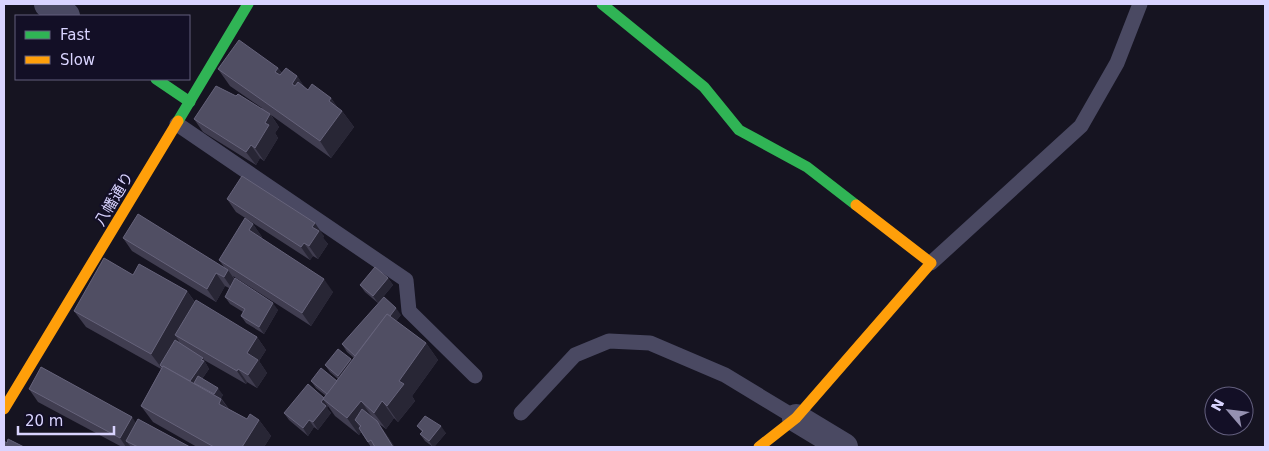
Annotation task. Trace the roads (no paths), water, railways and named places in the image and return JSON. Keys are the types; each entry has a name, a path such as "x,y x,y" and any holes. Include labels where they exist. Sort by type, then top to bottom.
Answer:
{"street":[{"path":"48,4 64,15"},
{"name":"八幡通り","path":"4,407 248,4"},
{"path":"602,4 620,9 704,87 739,130 807,167 931,263 796,418 759,447"},
{"path":"157,80 190,102"},
{"path":"796,418 844,447"}],"lane":[{"path":"931,263 1081,126 1117,63 1134,5"},
{"path":"177,124 406,280 409,311 475,376"},
{"path":"521,413 575,356 609,341 650,343 725,375 796,418"}]}
